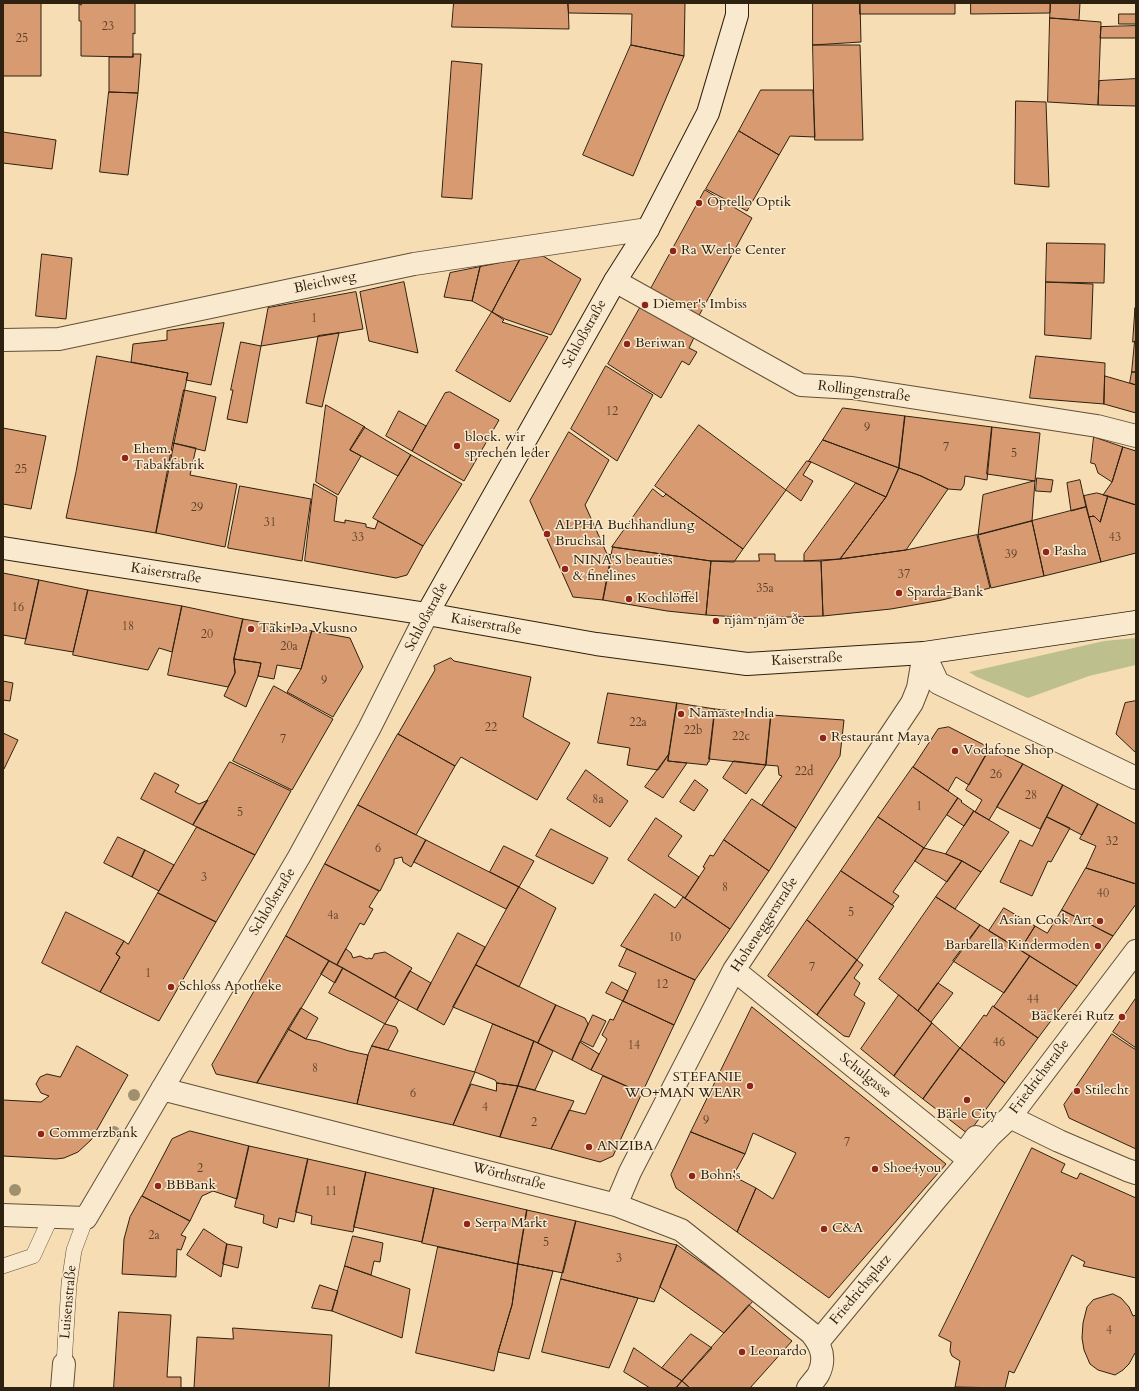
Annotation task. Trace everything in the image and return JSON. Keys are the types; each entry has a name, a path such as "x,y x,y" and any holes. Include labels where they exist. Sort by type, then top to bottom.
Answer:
{"street":[{"name":"Schloßstraße","path":"86,1218 299,857 369,729 427,614 614,281 648,229 708,113 737,15 737,3"},
{"name":"Bleichweg","path":"3,340 59,339 414,264 648,229"},
{"name":"Rollingenstraße","path":"614,281 801,385 852,388 1097,426 1136,436"},
{"name":"Kaiserstraße","path":"3,548 427,614 596,644 748,664 924,653 1136,622"},
{"path":"924,653 938,683 1136,778"},
{"name":"Hoheneggerstraße","path":"616,1205 630,1172 734,970 912,703 918,688 924,653"},
{"name":"Friedrichstraße","path":"937,1198 990,1136 1010,1117 1136,951"},
{"name":"Schulgasse","path":"734,970 963,1155 980,1131 990,1136"},
{"name":"Wörthstraße","path":"162,1089 616,1205 681,1230 811,1333 818,1342"},
{"path":"1010,1117 1059,1141 1136,1173"},
{"name":"Friedrichsplatz","path":"818,1342 937,1198"},
{"path":"3,1215 86,1218"},
{"path":"808,1388 819,1373 823,1356 818,1342"},
{"name":"Luisenstraße","path":"62,1388 64,1364"}],"lane":[{"path":"3,1266 33,1256 51,1217"},
{"name":"Luisenstraße","path":"64,1364 69,1284 74,1250 86,1218"}],"green space":[{"path":"1136,638 1136,665 1089,676 1028,698 977,677 969,672 1104,641"}],"building":[{"path":"3,3 41,3 41,76 3,76"},
{"path":"81,3 135,3 133,57 81,56 81,21 79,21 79,4 81,5"},
{"path":"454,3 568,3 569,29 452,27"},
{"path":"568,3 685,3 684,56 631,45 632,14 569,13"},
{"path":"813,3 860,3 861,42 813,45"},
{"path":"860,3 955,3 955,14 860,14"},
{"path":"971,3 1050,3 1050,13 971,14"},
{"path":"1051,3 1080,3 1079,20 1050,18"},
{"path":"1119,14 1136,14 1136,24 1119,24"},
{"path":"1050,18 1101,22 1098,105 1048,102"},
{"path":"1136,26 1136,38 1100,38 1101,27"},
{"path":"631,45 684,56 633,176 583,155"},
{"path":"813,45 860,45 863,140 815,140"},
{"path":"133,54 141,54 138,93 109,92 109,57 133,57"},
{"path":"452,61 482,64 472,199 442,197"},
{"path":"1136,79 1136,106 1098,105 1099,81"},
{"path":"761,90 813,90 815,137 790,136 779,155 739,131"},
{"path":"109,92 138,93 128,175 100,172"},
{"path":"1016,101 1046,102 1049,187 1015,184"},
{"path":"739,131 779,155 747,211 706,189"},
{"path":"3,132 56,140 52,169 3,163"},
{"path":"705,190 752,218 696,321 648,294"},
{"path":"1047,243 1105,244 1104,283 1046,282"},
{"path":"42,254 72,258 66,319 36,316"},
{"path":"543,256 581,279 551,335 505,319 492,312 520,259"},
{"path":"520,259 492,312 472,301 480,267"},
{"path":"480,267 472,301 444,297 450,273"},
{"path":"404,282 418,353 369,341 360,292"},
{"path":"1046,282 1093,284 1091,339 1045,335"},
{"path":"356,292 363,329 261,346 268,308"},
{"path":"648,294 701,323 689,348 697,352 689,365 682,361 661,398 608,364"},
{"path":"1135,308 1136,341 1133,342"},
{"path":"492,312 504,320 502,322 548,337 510,402 456,371"},
{"path":"224,323 211,385 186,380 188,373 131,362 133,344 167,340 167,331"},
{"path":"339,333 322,407 306,403 318,336"},
{"path":"1135,341 1136,372 1132,372"},
{"path":"241,342 261,346 247,423 227,419 233,390 231,390"},
{"name":"Ehem. Tabakfabrik","path":"97,356 188,373 156,533 66,518"},
{"path":"1036,356 1105,363 1104,404 1030,398"},
{"path":"606,366 653,395 617,461 571,429"},
{"path":"1132,372 1136,372 1136,385 1130,383"},
{"path":"1105,376 1136,385 1136,413 1104,404"},
{"path":"184,390 216,397 205,451 173,443"},
{"path":"450,392 499,420 464,481 412,451 445,393"},
{"path":"326,405 365,427 350,450 361,456 338,495 316,482"},
{"path":"843,408 905,416 899,468 823,440"},
{"path":"399,411 426,426 412,451 386,436"},
{"path":"905,416 992,427 987,480 965,476 964,485 961,490 948,489 921,476 899,468"},
{"path":"699,425 786,490 743,549 655,486"},
{"path":"364,427 411,455 398,476 350,450"},
{"path":"992,427 1040,433 1035,481 987,474"},
{"path":"3,428 46,436 31,509 3,504"},
{"path":"569,432 609,460 585,505 607,554 612,555 603,600 573,597 530,501"},
{"path":"1094,437 1123,447 1112,482 1098,473 1095,464 1091,463"},
{"path":"823,440 899,468 886,497 809,461"},
{"path":"173,443 196,448 190,475 237,484 225,547 156,533"},
{"path":"1123,447 1136,451 1136,505 1103,495 1112,482"},
{"path":"411,455 462,484 423,546 373,518"},
{"path":"807,461 811,462 803,475 813,481 801,501 786,490"},
{"path":"899,468 921,476 948,489 906,550 840,559 886,497"},
{"path":"1037,478 1053,480 1051,492 1036,491"},
{"path":"1080,480 1086,507 1071,511 1067,483"},
{"path":"1035,481 1032,521 978,535 983,495"},
{"path":"856,483 886,497 840,559 804,561 804,554"},
{"path":"314,484 337,497 334,521 345,523 345,520 366,524 366,527 375,529 378,521 423,546 407,575 396,578 305,561"},
{"path":"240,486 311,499 302,561 228,548"},
{"path":"653,489 663,497 666,494 743,549 734,562 711,561 612,547"},
{"path":"1097,493 1108,496 1100,522 1094,516 1089,517 1084,496"},
{"path":"1108,496 1136,505 1136,553 1101,562 1089,517 1094,516 1100,522"},
{"path":"1086,507 1101,562 1044,576 1032,521"},
{"path":"1032,521 1044,576 991,588 978,535"},
{"path":"977,535 990,588 942,600 891,609 823,616 821,561 906,550"},
{"path":"613,547 711,561 706,615 667,611 603,600"},
{"path":"759,554 775,554 775,561 821,561 823,616 753,618 706,615 711,561 759,561"},
{"path":"3,573 39,580 26,639 3,635"},
{"path":"39,580 88,590 73,652 25,644"},
{"path":"88,590 182,606 172,652 159,648 148,670 73,655"},
{"path":"182,606 243,619 234,659 235,673 228,687 168,675"},
{"path":"243,619 312,631 301,669 277,665 274,679 258,676 261,663 234,659"},
{"path":"312,631 350,638 363,667 333,717 287,692 301,669"},
{"path":"451,658 454,661 531,677 523,717 570,743 537,800 461,757 455,766 398,734 435,670 434,666"},
{"path":"234,659 261,663 258,676 246,707 224,696 235,673"},
{"path":"3,681 13,683 10,701 3,700"},
{"path":"274,686 333,719 292,790 233,761"},
{"path":"608,693 677,703 669,754 658,770 627,765 630,748 598,743"},
{"path":"1136,701 1136,753 1116,734 1125,703"},
{"path":"677,703 715,709 709,762 707,765 668,761"},
{"path":"715,709 771,715 766,765 709,759"},
{"path":"771,715 844,720 840,756 796,828 762,805 782,776 779,775 778,766 766,765"},
{"path":"949,727 990,748 969,785 956,777 948,791 913,767 938,729"},
{"path":"3,733 18,740 4,769 3,768"},
{"path":"398,734 455,766 416,835 358,805"},
{"path":"990,748 1023,764 989,820 975,812 982,800 966,790"},
{"path":"669,754 668,761 687,763 663,798 645,787"},
{"path":"734,761 766,765 746,794 723,778"},
{"path":"230,762 291,791 255,855 193,825"},
{"path":"1023,764 1063,785 1040,829 997,807"},
{"path":"913,767 958,798 924,848 878,817"},
{"path":"586,770 628,801 610,827 567,799"},
{"path":"155,773 179,785 175,792 199,804 208,800 193,825 141,799"},
{"path":"695,780 708,790 694,811 680,802"},
{"path":"1063,785 1098,804 1082,835 1047,817"},
{"path":"958,798 962,801 961,802 974,811 964,826 947,815"},
{"path":"752,799 796,828 769,871 724,840"},
{"path":"1098,804 1136,824 1136,884 1086,868 1096,846 1080,839"},
{"path":"358,805 426,840 411,867 403,862 402,857 394,859 394,863 380,891 325,864"},
{"path":"974,811 1009,832 981,872 946,854"},
{"path":"878,817 924,848 893,892 899,896 892,905 841,871"},
{"path":"1047,817 1070,828 1051,862 1048,861 1032,896 1000,882 1020,840 1032,846"},
{"path":"656,818 682,836 668,856 699,877 685,898 628,860"},
{"path":"197,827 255,855 216,922 158,893"},
{"path":"551,829 608,858 593,884 536,856"},
{"path":"118,837 145,850 132,877 104,863"},
{"path":"426,840 519,887 506,909 414,862"},
{"path":"724,840 769,871 730,929 685,898 705,868 703,867 710,855 713,856"},
{"path":"504,846 534,861 519,887 490,872"},
{"path":"924,848 946,854 962,861 947,882 915,861"},
{"path":"145,850 174,865 159,891 132,877"},
{"path":"962,861 981,872 955,909 936,897"},
{"path":"325,864 379,891 369,907 373,909 364,925 360,923 337,965 286,936"},
{"path":"1086,868 1136,884 1136,904 1113,936 1062,910"},
{"path":"841,871 894,906 857,960 807,920"},
{"path":"519,887 556,908 519,987 476,965"},
{"path":"158,893 216,922 159,1021 100,992 120,957 116,954 124,941 128,944"},
{"path":"655,894 675,908 683,897 730,929 695,980 621,946"},
{"path":"936,897 980,925 918,1011 879,979"},
{"path":"1004,908 1035,926 1020,950 989,931"},
{"path":"1062,910 1113,936 1077,986 1020,950 1035,926 1047,933"},
{"path":"66,912 124,941 116,954 120,957 100,992 42,963"},
{"path":"807,920 857,960 817,1015 768,976"},
{"path":"980,925 1030,956 1004,993 953,961"},
{"path":"458,933 485,947 444,1025 417,1010"},
{"path":"286,936 329,961 257,1083 216,1074 212,1065"},
{"path":"346,949 351,953 353,958 360,956 367,959 372,959 374,954 385,952 412,968 395,998 337,965"},
{"path":"627,949 695,980 674,1025 623,1001 636,973 619,966"},
{"path":"1030,956 1077,986 1038,1038 994,1007"},
{"path":"857,960 863,965 854,978 860,983 854,995 865,1003 849,1037 844,1036 817,1015"},
{"path":"329,961 343,968 335,983 321,974"},
{"path":"476,965 556,1005 538,1043 453,1007"},
{"path":"343,968 399,1000 385,1024 329,993"},
{"path":"410,971 431,983 417,1010 395,998"},
{"path":"612,982 628,991 623,1001 606,993"},
{"path":"938,983 953,993 931,1022 918,1011"},
{"path":"899,995 932,1023 894,1076 861,1049"},
{"path":"1136,998 1136,1048 1113,1032"},
{"path":"623,1001 674,1025 642,1093 591,1070 607,1039 602,1035 610,1019 613,1020"},
{"path":"556,1005 585,1018 588,1024 572,1060 538,1043"},
{"path":"993,1006 1038,1038 1005,1083 960,1048 984,1015 986,1016"},
{"path":"752,1007 946,1164 829,1298 737,1232 756,1188 773,1199 796,1153 753,1133 745,1154 691,1132"},
{"path":"301,1008 318,1018 306,1039 288,1029"},
{"path":"593,1015 606,1021 593,1047 581,1041"},
{"path":"932,1023 960,1048 923,1099 894,1076"},
{"path":"385,1024 396,1027 398,1031 388,1050 372,1046"},
{"path":"493,1024 534,1041 518,1086 497,1083 495,1080 475,1072"},
{"path":"288,1029 306,1039 368,1055 357,1104 257,1083"},
{"path":"1112,1034 1136,1050 1136,1149 1069,1118 1064,1105"},
{"path":"534,1041 553,1051 535,1090 518,1086"},
{"path":"580,1042 599,1054 591,1070 572,1060"},
{"path":"77,1046 128,1075 91,1140 78,1152 64,1158 56,1159 3,1156 3,1100 41,1102 49,1096 41,1093 36,1084 40,1077 47,1074 60,1077"},
{"path":"372,1046 475,1072 453,1125 357,1104 368,1055"},
{"path":"960,1048 1005,1083 968,1134 923,1099"},
{"path":"603,1076 642,1093 613,1156 600,1162 551,1149 569,1110 585,1114"},
{"path":"497,1083 518,1086 500,1137 453,1125 471,1084 496,1091"},
{"path":"518,1086 574,1101 551,1149 500,1137"},
{"path":"190,1131 249,1146 237,1199 213,1191 202,1196 190,1221 142,1196 172,1139"},
{"path":"691,1132 745,1154 733,1176 756,1188 737,1232 676,1188 671,1175"},
{"path":"249,1146 308,1159 294,1222 279,1218 277,1228 263,1223 264,1215 235,1207"},
{"path":"1032,1148 1065,1164 1061,1172 1077,1179 1080,1173 1136,1198 1136,1278 1083,1266 1085,1262 1072,1255 1014,1373 1009,1371 1005,1388 955,1387 960,1361 952,1356 950,1351 951,1342 939,1336"},
{"path":"308,1159 366,1172 353,1232 311,1224 312,1216 296,1212"},
{"path":"366,1172 434,1188 422,1242 354,1227"},
{"path":"434,1188 527,1210 518,1264 422,1243"},
{"path":"142,1196 190,1221 181,1235 186,1237 181,1250 177,1249 176,1277 122,1274 124,1239 130,1217"},
{"path":"527,1210 576,1221 563,1273 518,1264"},
{"path":"576,1221 677,1245 654,1302 561,1279"},
{"path":"204,1229 227,1244 221,1277 187,1255"},
{"path":"353,1236 383,1243 380,1262 374,1261 371,1275 345,1266"},
{"path":"227,1244 242,1247 238,1268 223,1264"},
{"path":"677,1245 754,1300 724,1333 660,1287"},
{"path":"438,1247 518,1264 512,1305 494,1371 416,1353"},
{"path":"518,1264 553,1271 529,1359 498,1352 512,1305"},
{"path":"345,1266 410,1289 402,1338 332,1311"},
{"path":"561,1279 638,1298 609,1368 542,1352"},
{"path":"320,1285 338,1291 332,1311 312,1308"},
{"path":"1113,1294 1121,1298 1129,1307 1133,1316 1136,1315 1136,1354 1135,1353 1129,1364 1123,1370 1115,1375 1098,1370 1090,1364 1084,1350 1082,1338 1083,1323 1087,1307 1093,1300"},
{"path":"749,1305 792,1341 750,1388 690,1388 682,1381"},
{"path":"119,1312 171,1315 167,1377 181,1377 181,1388 114,1388"},
{"path":"233,1328 332,1335 329,1388 194,1388 197,1337 233,1339"},
{"path":"691,1334 712,1348 682,1381 662,1368"},
{"path":"634,1348 682,1381 676,1388 650,1388 624,1372"},
{"path":"682,1381 690,1388 676,1388"}],"place":[{"name":"Optello Optik","path":"699,203"},
{"name":"Ra Werbe Center","path":"673,251"},
{"name":"Diemer's Imbiss","path":"645,305"},
{"name":"Beriwan","path":"627,344"},
{"name":"block. wir sprechen leder","path":"457,446"},
{"name":"Ehem. Tabakfabrik","path":"125,458"},
{"name":"ALPHA Buchhandlung Bruchsal","path":"547,534"},
{"name":"Pasha","path":"1046,552"},
{"name":"NINA'S beauties & finelines","path":"565,569"},
{"name":"Sparda-Bank","path":"899,593"},
{"name":"Kochlöffel","path":"629,599"},
{"name":"njâm njăm ðe","path":"716,621"},
{"name":"Taki Da Vkusno","path":"251,629"},
{"name":"Namaste India","path":"681,714"},
{"name":"Restaurant Maya","path":"823,738"},
{"name":"Vodafone Shop","path":"955,751"},
{"name":"Asian Cook Art","path":"1100,921"},
{"name":"Barbarella Kindermoden","path":"1098,946"},
{"name":"Schloss Apotheke","path":"171,987"},
{"name":"Bäckerei Rutz","path":"1122,1017"},
{"name":"STEFANIE WO+MAN WEAR","path":"750,1086"},
{"name":"Stilecht","path":"1077,1091"},
{"name":"Bärle City","path":"967,1100"},
{"name":"Commerzbank","path":"41,1134"},
{"name":"ANZIBA","path":"589,1147"},
{"name":"Shoe4you","path":"875,1169"},
{"name":"Bohn's","path":"692,1176"},
{"name":"BBBank","path":"158,1186"},
{"name":"Serpa Markt","path":"467,1224"},
{"name":"C&A","path":"824,1229"},
{"name":"Leonardo","path":"742,1352"}]}
